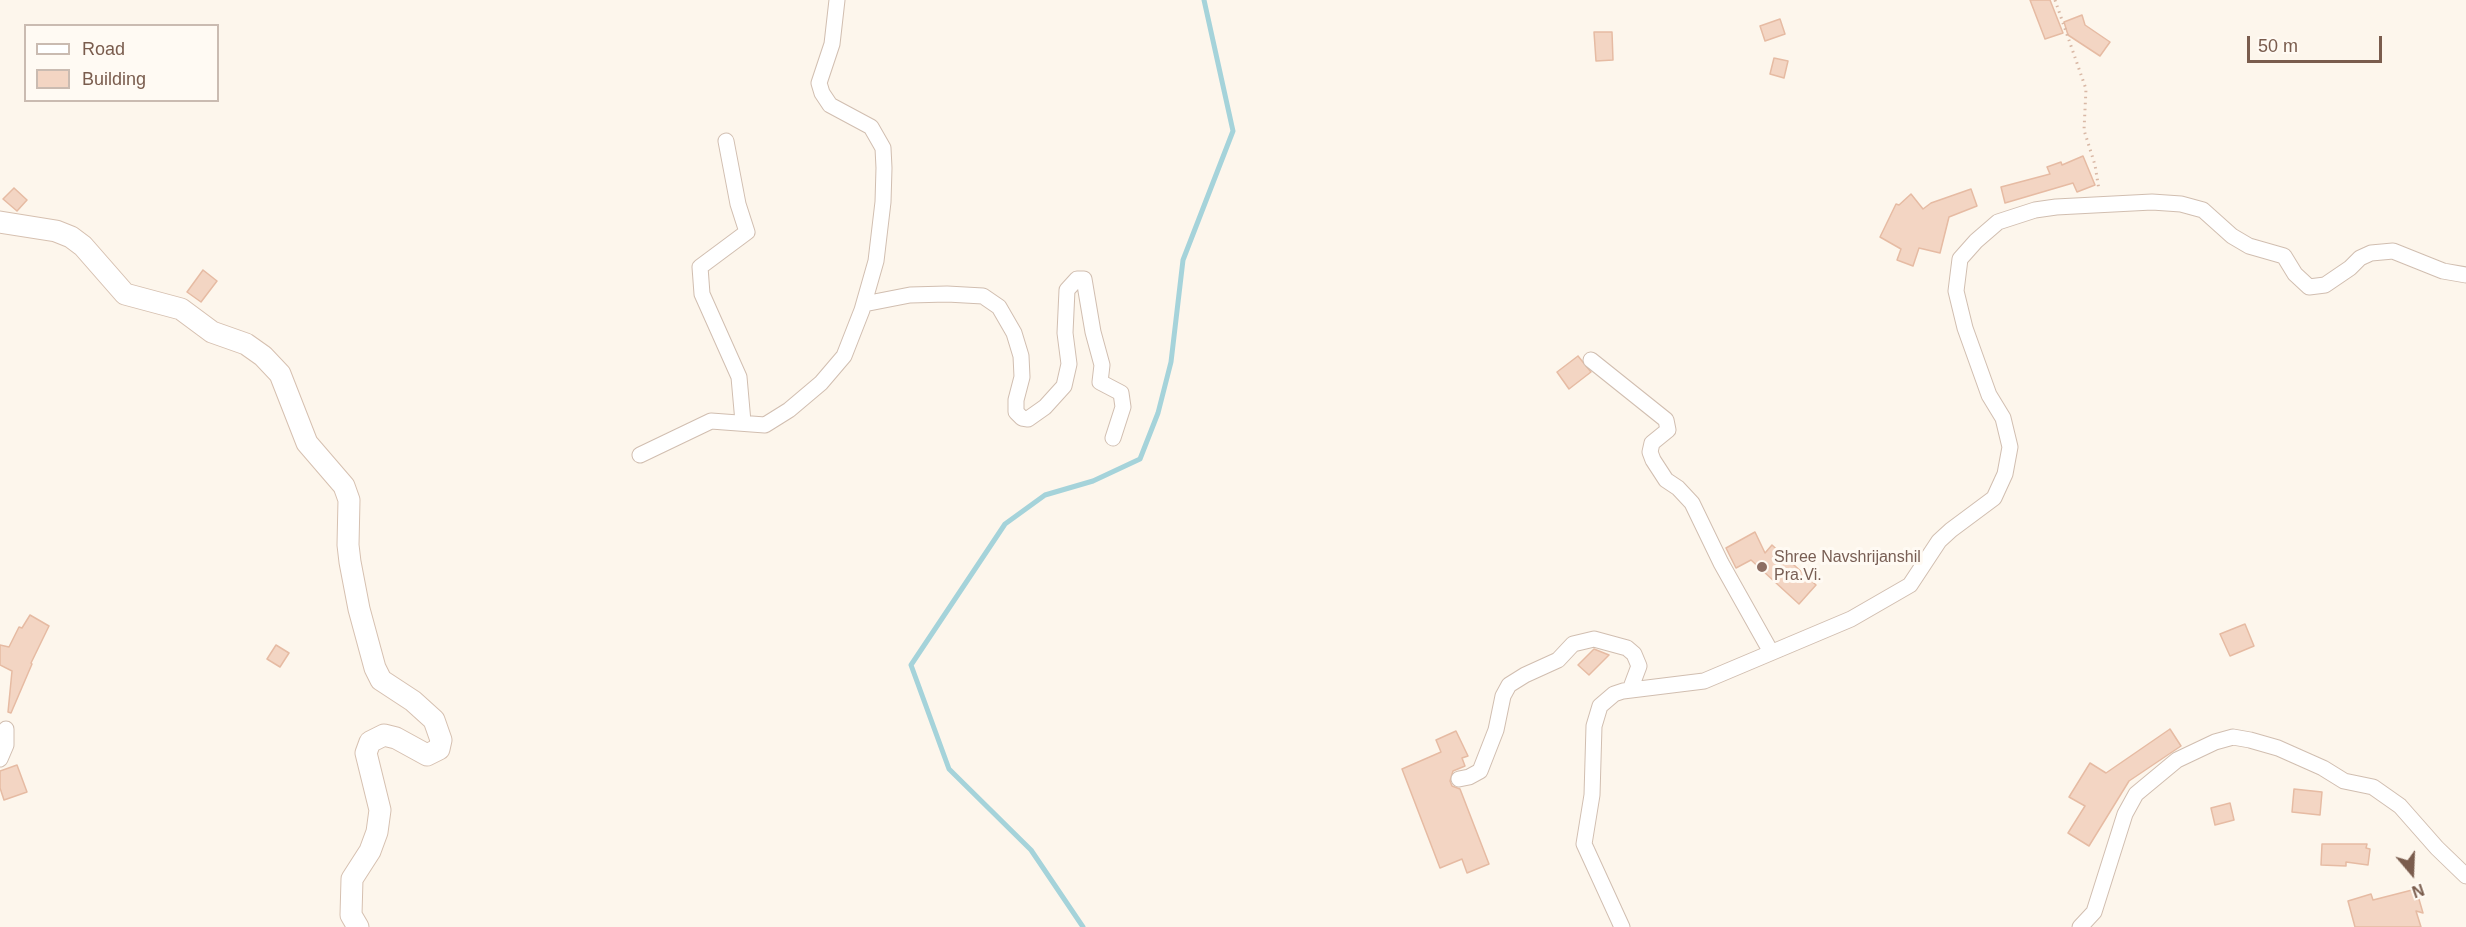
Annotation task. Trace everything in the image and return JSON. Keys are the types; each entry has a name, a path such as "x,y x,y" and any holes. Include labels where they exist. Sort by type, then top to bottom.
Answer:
{"street":[{"path":"640,455 711,420 765,425 789,410 821,383 844,356 864,304 876,261 884,202 883,148 871,127 830,105 822,93 819,83 832,44 837,0"},
{"path":"726,141 738,204 747,232 700,267 702,294 739,377 743,422"},
{"path":"1622,927 1584,844 1592,795 1594,726 1600,706 1614,694 1630,690 1704,681 1771,652 1811,638 1851,619 1910,585 1939,541 1994,498 2005,474 2010,447 2003,418 1989,395 1965,328 1956,291 1960,259 1998,222 2035,210 2101,203 2181,204 2203,210 2249,246 2284,256 2295,274 2309,287 2325,285 2350,268 2360,258 2371,253 2393,251 2443,271 2466,275"},
{"path":"0,222 56,231 71,237 83,246 125,294 181,309 212,332 246,344 263,356 280,374 307,444 344,486 349,500 350,562 359,609 375,668 381,680 413,701 434,720 441,740 438,749 427,755 396,738 384,735 370,741 366,753 380,810 377,832 370,851 352,879 351,915 358,927"},
{"path":"864,304 909,295 947,294 983,296 999,307 1014,333 1021,356 1022,377 1016,400 1016,412 1022,418 1028,419 1045,407 1064,386 1069,364 1065,333 1067,290 1077,279 1084,279 1091,324 1102,365 1100,382 1121,393 1124,407 1113,438"},
{"path":"1591,360 1666,420 1668,430 1653,444 1650,452 1653,460 1666,480 1678,488 1692,503 1721,563 1771,652"},
{"path":"1459,779 1470,777 1480,771 1496,730 1503,696 1509,685 1558,660 1573,645 1594,639 1627,648 1634,654 1639,666 1630,690"},
{"path":"0,759 6,745 6,729"},
{"path":"2080,927 2094,912 2125,814 2136,794 2177,760 2215,742 2233,737 2278,748 2323,768 2344,782 2373,787 2400,806 2437,848 2466,876"}],"path":[{"path":"2055,0 2086,89 2084,130 2095,165 2101,203"}],"building":[{"path":"2030,0 2050,0 2063,33 2045,39"},
{"path":"2082,15 2085,25 2110,42 2100,56 2068,35 2064,22"},
{"path":"1780,19 1785,34 1765,41 1760,26"},
{"path":"1594,32 1612,32 1613,60 1596,61"},
{"path":"1774,58 1788,61 1784,78 1770,74"},
{"path":"2083,156 2095,185 2077,192 2073,183 2005,203 2001,187 2050,174 2047,167 2061,162 2062,165"},
{"path":"14,188 27,200 17,211 3,199"},
{"path":"1971,189 1977,206 1949,217 1940,253 1919,248 1913,266 1897,260 1901,249 1880,237 1896,204 1899,205 1911,194 1923,209 1931,203"},
{"path":"203,270 217,281 201,302 187,292"},
{"path":"1578,356 1591,372 1569,389 1557,372"},
{"path":"1755,532 1765,553 1772,545 1816,585 1799,604 1751,560 1736,568 1726,548"},
{"path":"30,615 49,626 11,713 8,712 12,671 0,665 0,645 9,647 19,627 22,628"},
{"path":"2245,624 2254,646 2230,656 2220,634"},
{"path":"276,645 289,653 280,667 267,659"},
{"path":"1594,649 1609,655 1589,675 1578,665"},
{"path":"2170,729 2181,746 2129,781 2089,846 2068,833 2085,806 2069,797 2090,763 2106,773"},
{"path":"1456,731 1468,756 1462,758 1465,766 1453,771 1450,781 1452,786 1460,789 1489,864 1467,873 1462,859 1440,868 1402,769 1441,752 1436,740"},
{"path":"17,765 27,792 4,800 0,788 0,771"},
{"path":"2294,789 2322,792 2320,815 2292,812"},
{"path":"2230,803 2234,820 2215,825 2211,808"},
{"path":"2322,844 2367,844 2366,848 2370,849 2368,865 2346,862 2346,866 2321,865"},
{"path":"2416,889 2423,913 2416,911 2421,927 2355,927 2348,901 2371,894 2373,900"}],"waterway":[{"path":"1083,927 1031,850 949,769 911,665 1005,524 1045,495 1093,481 1140,459 1158,413 1171,362 1183,260 1233,131 1204,0"}],"place":[{"name":"Shree Navshrijanshil Pra.Vi.","path":"1762,567"}]}
